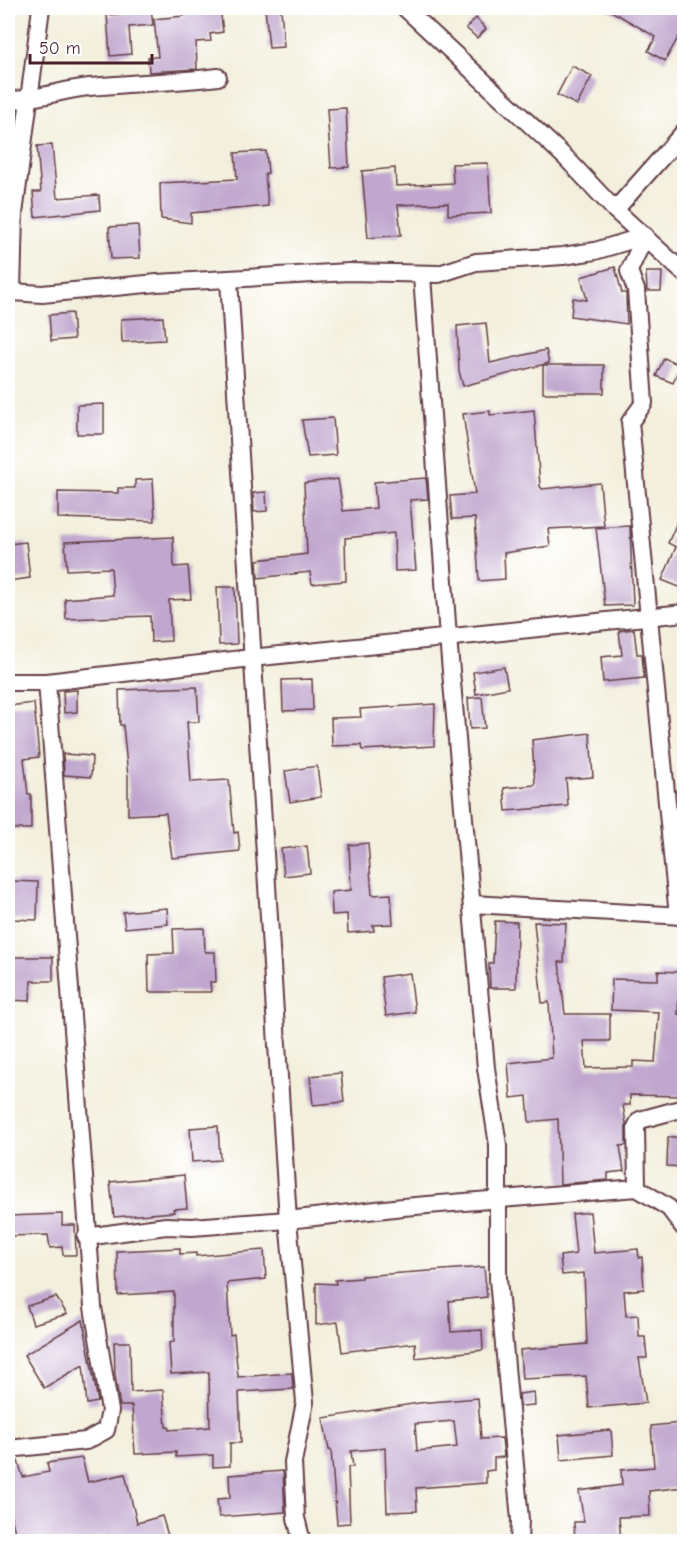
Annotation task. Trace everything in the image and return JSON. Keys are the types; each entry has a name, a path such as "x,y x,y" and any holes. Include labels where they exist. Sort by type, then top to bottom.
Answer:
{"street":[{"path":"41,8 11,245 10,294 42,294 157,283 349,272 422,276 439,274 476,262 563,256 595,251 645,236"},
{"path":"405,8 566,158 615,210 684,273"},
{"path":"8,100 29,100 88,87 157,84 218,77"},
{"path":"615,210 684,132"},
{"path":"472,904 681,916 630,422 644,402 636,290 629,271 645,236"},
{"path":"422,276 448,637 486,1068 498,1145 498,1279 519,1508 519,1542"},
{"path":"229,280 288,1220 305,1402 293,1462 296,1518 302,1542"},
{"path":"8,682 47,682 251,658 684,613"},
{"path":"8,1449 86,1441 106,1430 110,1411 93,1307 92,1270 86,1237 47,682"},
{"path":"637,1188 636,1127 640,1120 684,1108"},
{"path":"86,1237 166,1226 192,1227 288,1220 637,1188 669,1208 684,1228"}],"building":[{"path":"130,8 151,8 153,25 129,27 131,54 110,56 107,15 131,13"},
{"path":"183,8 220,8 223,32 210,34 211,41 196,42 197,69 149,72 148,57 158,57 154,19 184,16"},
{"path":"265,8 281,8 284,47 269,48"},
{"path":"606,8 684,8 684,27 665,61 648,51 656,37"},
{"path":"476,18 486,29 477,38 466,28"},
{"path":"572,66 592,76 577,105 557,95"},
{"path":"346,108 349,167 331,168 327,109"},
{"path":"52,145 57,198 99,195 100,210 35,217 33,192 41,192 37,146"},
{"path":"266,151 268,173 265,174 268,206 191,213 191,223 161,219 160,183 237,179 235,153"},
{"path":"488,163 491,213 448,215 448,203 398,205 401,235 368,238 362,171 395,168 396,186 453,183 452,164"},
{"path":"138,225 140,258 111,259 109,227"},
{"path":"615,267 622,293 626,293 627,324 571,316 573,298 587,300 581,277"},
{"path":"646,272 662,272 661,291 647,291"},
{"path":"72,313 74,339 51,341 49,315"},
{"path":"163,317 165,340 122,342 121,319"},
{"path":"486,323 490,363 546,350 549,363 463,386 459,371 457,326"},
{"path":"664,358 680,365 673,383 656,376"},
{"path":"543,365 604,365 604,393 543,393"},
{"path":"104,404 104,434 77,434 77,405"},
{"path":"534,410 540,486 542,489 600,483 604,526 548,529 550,546 504,553 505,579 479,581 475,518 452,519 450,496 475,494 463,414 490,411 490,415"},
{"path":"333,418 336,455 308,457 302,420"},
{"path":"426,478 428,499 410,500 416,570 395,571 394,533 345,538 346,581 312,584 310,572 258,578 257,560 307,554 304,483 338,479 343,511 376,508 374,482"},
{"path":"153,479 155,521 58,518 58,492 118,493 118,488 135,488 135,480"},
{"path":"266,492 267,511 254,512 253,493"},
{"path":"684,506 684,589 662,580 676,547 668,543"},
{"path":"630,526 633,605 605,606 596,528"},
{"path":"173,537 174,567 188,566 191,599 169,600 171,641 151,642 150,616 66,619 65,599 113,595 111,568 67,570 65,542"},
{"path":"26,542 30,578 8,581 8,544"},
{"path":"217,587 235,587 237,644 219,645"},
{"path":"634,629 637,654 642,654 644,678 603,682 601,657 622,655 619,631"},
{"path":"504,667 508,688 476,694 473,672"},
{"path":"312,679 313,710 283,711 282,680"},
{"path":"197,687 199,722 187,722 191,782 229,780 234,833 238,832 240,851 172,858 166,813 128,815 128,777 123,725 120,725 119,690"},
{"path":"77,690 77,712 64,713 63,691"},
{"path":"482,697 485,728 470,729 468,698"},
{"path":"34,703 39,757 24,759 28,794 31,794 31,829 8,829 8,706"},
{"path":"435,704 434,746 362,750 361,745 332,746 331,718 361,717 360,709"},
{"path":"590,733 593,777 566,779 568,806 506,811 504,788 535,785 532,740"},
{"path":"63,754 92,756 91,777 64,775"},
{"path":"317,766 321,797 290,802 285,771"},
{"path":"368,843 372,895 391,894 393,924 373,925 374,931 348,933 347,914 332,915 331,892 351,890 349,845"},
{"path":"307,846 310,873 284,876 281,849"},
{"path":"11,881 38,882 37,920 11,919"},
{"path":"167,908 168,924 125,928 123,912"},
{"path":"495,921 517,922 516,988 490,988 489,963 493,963"},
{"path":"534,922 566,923 564,962 559,962 565,1014 610,1014 610,1041 584,1041 586,1068 633,1067 633,1061 655,1062 659,1012 611,1010 612,979 658,980 658,971 680,972 678,1014 684,1015 684,1096 630,1095 630,1105 623,1105 626,1145 620,1146 624,1171 608,1173 608,1180 560,1184 558,1119 529,1122 527,1096 511,1098 508,1063 552,1058 549,1002 542,1003"},
{"path":"204,928 205,952 215,952 216,982 210,982 211,992 149,992 148,954 174,953 173,929"},
{"path":"8,957 53,957 53,981 31,981 30,1001 8,1000"},
{"path":"410,973 415,1012 386,1016 381,977"},
{"path":"341,1073 344,1102 313,1105 310,1076"},
{"path":"218,1126 220,1160 192,1162 190,1128"},
{"path":"668,1137 684,1137 684,1167 667,1166"},
{"path":"184,1175 187,1208 173,1209 174,1212 114,1217 110,1182"},
{"path":"590,1212 594,1253 638,1249 639,1258 642,1257 644,1289 624,1291 626,1316 638,1315 639,1337 645,1337 647,1358 639,1358 646,1403 589,1408 586,1376 522,1379 520,1350 587,1344 584,1273 562,1275 560,1256 576,1254 572,1214"},
{"path":"62,1214 62,1225 75,1225 76,1255 63,1255 62,1247 50,1248 48,1235 8,1236 8,1216"},
{"path":"180,1248 180,1254 196,1253 196,1256 264,1250 266,1279 227,1283 230,1335 234,1334 238,1377 292,1373 293,1389 239,1392 241,1443 230,1443 230,1466 213,1467 213,1455 176,1457 176,1452 135,1454 132,1406 120,1406 115,1374 114,1342 130,1342 131,1392 163,1390 166,1427 169,1427 169,1430 210,1427 209,1372 171,1374 169,1343 174,1342 174,1292 118,1295 117,1251"},
{"path":"484,1267 487,1297 449,1301 451,1332 482,1330 483,1350 416,1358 415,1343 342,1352 338,1322 316,1325 316,1283 336,1284 335,1280 361,1278 361,1276"},
{"path":"56,1297 67,1314 33,1324 27,1306"},
{"path":"83,1320 98,1402 87,1404 83,1365 44,1388 24,1355"},
{"path":"534,1392 535,1405 520,1406 519,1394"},
{"path":"478,1398 481,1439 502,1438 504,1457 494,1458 494,1470 486,1471 486,1483 416,1488 417,1511 387,1512 385,1448 351,1451 353,1467 348,1467 350,1523 337,1524 331,1450 329,1450 323,1418 419,1403","holes":["454,1421 457,1447 417,1451 415,1424"]},
{"path":"680,1423 684,1487 649,1491 650,1516 619,1517 621,1542 575,1542 574,1522 584,1522 579,1491 622,1485 621,1470 654,1467 651,1426"},
{"path":"611,1430 613,1455 561,1460 559,1435"},
{"path":"82,1458 88,1482 125,1474 137,1523 162,1516 170,1542 147,1542 146,1538 108,1542 107,1535 84,1542 17,1542 11,1515 8,1516 8,1465 18,1461 23,1477 49,1472 47,1463"},
{"path":"283,1471 285,1512 219,1517 217,1499 230,1498 229,1475"}]}
